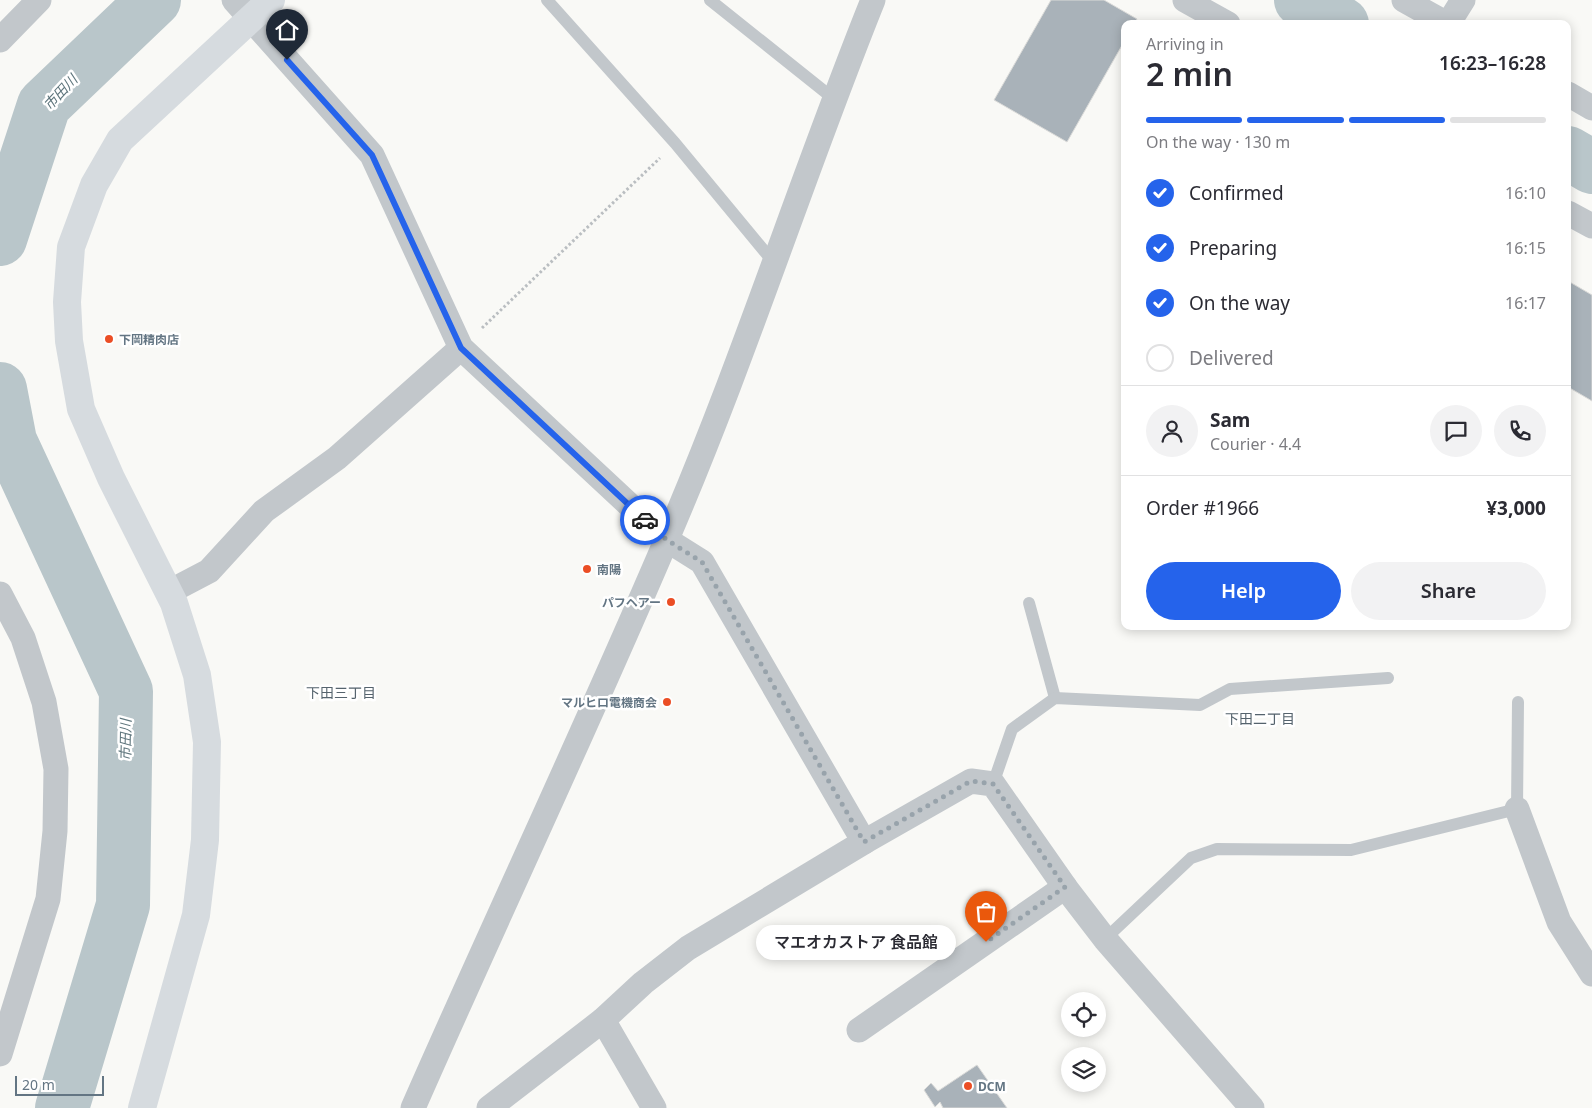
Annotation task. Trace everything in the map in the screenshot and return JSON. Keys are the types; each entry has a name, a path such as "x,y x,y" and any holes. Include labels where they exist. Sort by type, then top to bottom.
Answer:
{"street":[{"path":"0,40 39,0"},
{"path":"142,1108 196,915 206,832 207,742 198,675 169,592 111,478 81,408 69,342 67,302 71,247 94,185 120,140 243,9 271,0"},
{"path":"413,1108 667,540 746,346 834,99 873,0"},
{"path":"1185,0 1221,20"},
{"path":"1404,0 1441,20"},
{"path":"1450,20 1463,0"},
{"path":"243,9 372,155 461,348 667,540 702,562 864,842"},
{"path":"1571,96 1592,108"},
{"path":"1571,214 1592,226"},
{"path":"169,592 208,571 264,511 337,458 461,348"},
{"path":"0,594 23,638 44,702 56,769 54,831 48,899 0,1054"},
{"path":"488,1108 603,1020 643,983 688,948 864,842 971,781 993,784 1065,887 1105,939 1252,1108"},
{"path":"1517,809 1559,922 1592,974"},
{"path":"859,1030 1065,887"},
{"path":"603,1020 654,1108"}],"lane":[{"path":"546,0 675,144 775,264"},
{"path":"710,0 834,99"},
{"path":"1029,603 1055,698"},
{"path":"993,784 1012,729 1055,698 1200,705 1230,689 1388,678"},
{"path":"1105,939 1191,858 1217,849 1351,850 1517,809 1518,702"}],"path":[{"path":"461,348 675,144"}],"building":[{"path":"1051,0 1104,0 1137,19 1121,20 1121,47 1067,142 994,100"},
{"path":"1571,283 1592,295 1592,401 1571,389"},
{"name":"DCM","path":"977,1065 1007,1108 943,1108 940,1102 935,1107 924,1090 931,1083 938,1091"}],"waterway":[{"name":"市田川","path":"0,239 44,105 154,0"},
{"name":"市田川","path":"1301,0 1335,20"},
{"name":"市田川","path":"1571,155 1592,167"},
{"name":"市田川","path":"0,389 10,441 126,691 123,905 62,1108"}],"way so far":[{"path":"645,520 667,540 702,562 864,842 971,781 993,784 1065,887 986,942"}],"place":[{"name":"下岡精肉店","path":"109,339"},
{"name":"南陽","path":"587,569"},
{"name":"パフヘアー","path":"671,602"},
{"name":"マルヒロ電機商会","path":"667,702"},
{"name":"マエオカストア 食品館","path":"986,942"},
{"name":"DCM","path":"968,1086"}],"district":[{"name":"下田三丁目","path":"341,692"},
{"name":"下田二丁目","path":"1260,718"}],"route":[{"path":"287,60 372,155 461,348 645,520"}]}
